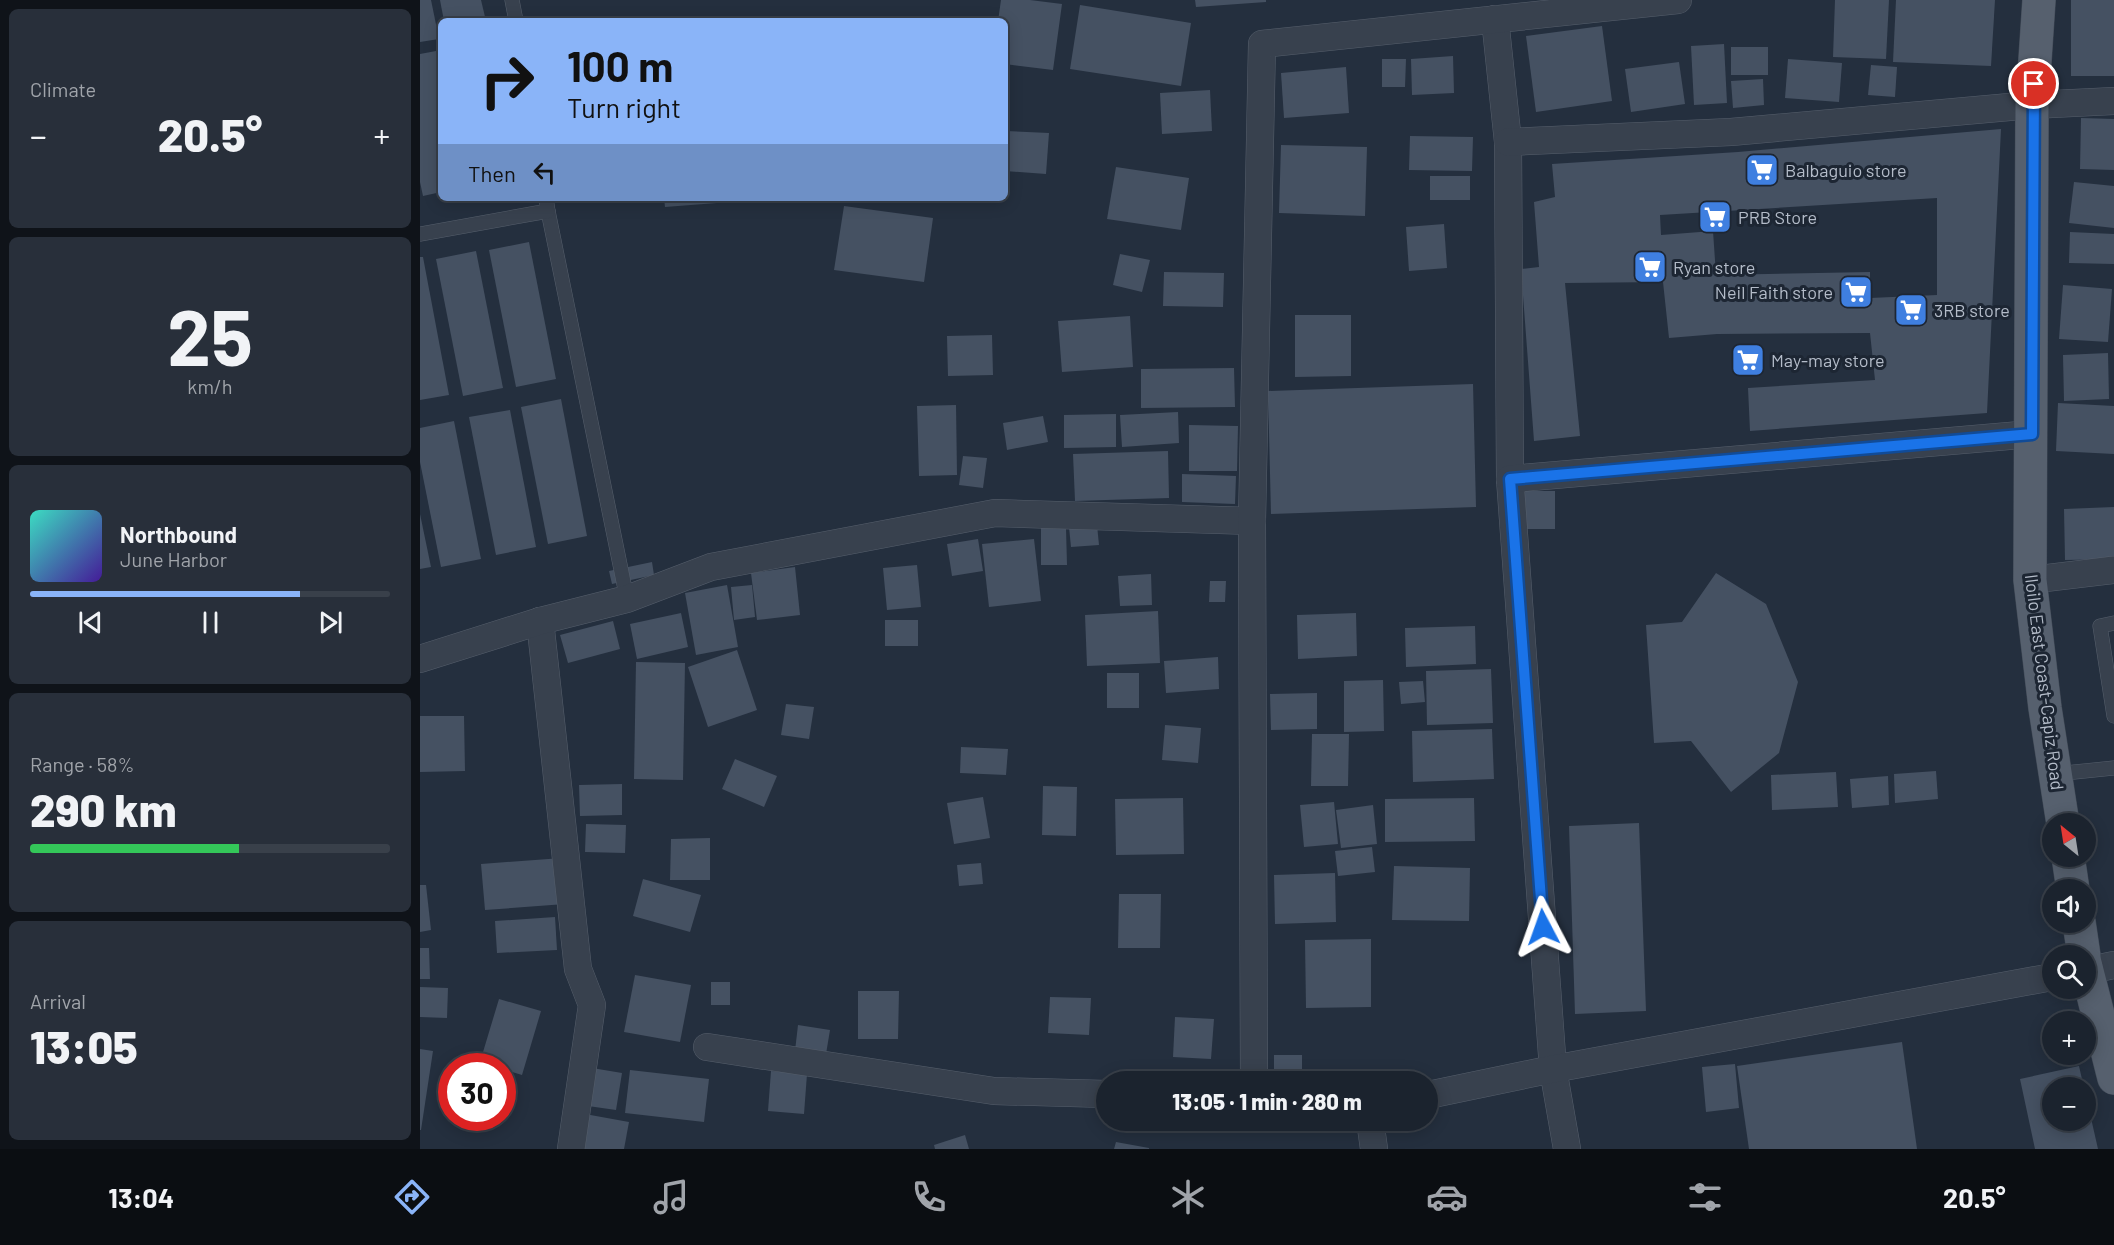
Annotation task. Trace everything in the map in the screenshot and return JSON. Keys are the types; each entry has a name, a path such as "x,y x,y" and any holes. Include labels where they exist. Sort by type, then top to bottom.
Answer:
{"main road":[{"name":"Iloilo East Coast-Capiz Road","path":"2039,0 2032,105 2030,580 2045,708 2061,813"},
{"path":"2096,990 2114,1078"}],"street":[{"path":"1254,1071 1252,521 1262,44 1678,0"},
{"path":"1495,19 1508,142 1510,479 1553,1069 1567,1149"},
{"path":"1508,142 1731,132 2032,105 2114,101"},
{"path":"1510,479 2032,434"},
{"path":"420,659 540,621 627,599 711,567 995,513 1252,521"},
{"path":"2030,580 2114,570"},
{"path":"540,621 578,969 592,1005 571,1149"},
{"path":"1438,1093 1553,1069 2042,979"},
{"path":"707,1047 994,1091 1096,1094"},
{"path":"1372,1131 1374,1149"}],"lane":[{"path":"512,0 515,18"},
{"path":"420,234 547,204 627,599"},
{"path":"2114,623 2100,626 2114,716"},
{"path":"2055,774 2114,768"}],"building":[{"path":"420,0 431,0 438,39 420,42"},
{"path":"440,0 481,0 485,18 443,18"},
{"path":"1001,0 1030,0 1062,4 1053,70 1008,64 1008,18 998,18"},
{"path":"1195,0 1266,0 1266,2 1196,7"},
{"path":"1835,0 1889,0 1886,59 1833,57"},
{"path":"1896,0 1995,0 1991,66 1893,62"},
{"path":"2071,0 2114,0 2114,76 2071,76"},
{"path":"1080,5 1191,23 1181,86 1070,69"},
{"path":"1602,26 1612,101 1536,112 1526,36"},
{"path":"1724,44 1727,103 1694,105 1691,46"},
{"path":"1731,47 1768,47 1768,75 1731,75"},
{"path":"436,51 438,61 438,193 423,196 420,182 420,54"},
{"path":"1453,56 1454,93 1412,95 1411,59"},
{"path":"1382,59 1406,59 1405,87 1382,87"},
{"path":"1788,59 1842,63 1839,102 1785,98"},
{"path":"1679,62 1685,104 1631,112 1625,69"},
{"path":"1871,65 1897,67 1895,97 1868,95"},
{"path":"1346,67 1349,113 1284,118 1281,73"},
{"path":"1763,79 1764,105 1733,108 1731,81"},
{"path":"1210,90 1212,131 1162,134 1160,93"},
{"path":"2081,118 2114,119 2114,170 2080,169"},
{"path":"2001,129 1987,413 1750,431 1748,388 1875,380 1870,333 1717,334 1669,338 1663,282 1565,283 1580,436 1534,441 1521,269 1539,267 1534,202 1555,197 1552,164 1738,152","holes":["1937,198 1937,295 1870,298 1870,272 1716,275 1713,231 1661,235 1660,215"]},
{"path":"1008,131 1049,133 1046,174 1008,171"},
{"path":"1410,136 1473,137 1472,171 1409,170"},
{"path":"1281,145 1367,147 1365,216 1279,213"},
{"path":"1116,167 1189,178 1181,230 1107,219"},
{"path":"1430,176 1470,176 1470,200 1430,200"},
{"path":"2074,182 2114,186 2114,228 2069,223"},
{"path":"664,201 743,201 665,207"},
{"path":"844,206 933,218 924,282 834,270"},
{"path":"1444,224 1447,268 1409,271 1406,227"},
{"path":"2070,232 2114,234 2114,264 2069,263"},
{"path":"529,242 556,379 516,387 489,250"},
{"path":"476,251 503,388 463,396 436,259"},
{"path":"1120,254 1150,260 1142,292 1113,285"},
{"path":"420,257 423,257 449,395 420,400"},
{"path":"1164,272 1224,273 1223,307 1163,306"},
{"path":"2063,285 2112,289 2108,342 2059,339"},
{"path":"1295,315 1351,315 1351,376 1295,377"},
{"path":"1130,316 1133,367 1062,372 1058,321"},
{"path":"992,335 993,375 948,376 947,336"},
{"path":"2108,353 2109,399 2064,401 2063,355"},
{"path":"1234,368 1235,407 1141,408 1141,369"},
{"path":"1473,384 1476,507 1271,514 1268,391"},
{"path":"561,399 587,536 548,544 521,407"},
{"path":"2058,403 2114,406 2114,454 2056,451"},
{"path":"956,405 957,475 919,476 917,406"},
{"path":"510,410 536,547 496,555 469,417"},
{"path":"1178,412 1179,443 1122,447 1120,415"},
{"path":"1116,414 1116,447 1064,448 1064,415"},
{"path":"1043,416 1048,442 1007,450 1003,423"},
{"path":"454,421 481,559 441,567 420,462 420,428"},
{"path":"1189,425 1238,426 1237,471 1189,471"},
{"path":"1168,451 1169,498 1075,501 1073,454"},
{"path":"963,456 987,458 983,488 959,485"},
{"path":"1182,474 1236,476 1235,504 1182,502"},
{"path":"1522,491 1555,491 1555,529 1522,529"},
{"path":"2114,507 2114,559 2065,560 2064,509"},
{"path":"420,514 431,567 420,569"},
{"path":"1097,525 1099,545 1071,547 1069,527"},
{"path":"1041,528 1066,528 1067,565 1041,565"},
{"path":"978,539 983,571 952,576 947,544"},
{"path":"1034,539 1041,601 989,607 982,544"},
{"path":"652,562 654,575 612,584 609,571"},
{"path":"917,565 921,607 887,610 883,568"},
{"path":"795,567 800,615 757,620 751,573"},
{"path":"1716,573 1766,604 1798,682 1779,753 1731,792 1691,741 1654,743 1646,625 1682,622"},
{"path":"1151,574 1152,605 1120,606 1118,576"},
{"path":"1210,581 1226,581 1225,602 1209,602"},
{"path":"727,585 738,647 696,655 685,593"},
{"path":"752,585 755,617 734,620 731,587"},
{"path":"1158,611 1160,663 1087,666 1085,615"},
{"path":"681,613 688,647 637,659 630,624"},
{"path":"1356,613 1357,656 1298,659 1297,615"},
{"path":"885,620 918,620 918,646 885,646"},
{"path":"613,621 620,649 568,663 560,635"},
{"path":"1475,626 1476,664 1406,667 1405,628"},
{"path":"737,650 757,710 708,727 688,667"},
{"path":"1218,657 1219,689 1166,693 1164,661"},
{"path":"636,662 685,663 683,780 634,779"},
{"path":"1491,669 1493,723 1427,725 1426,671"},
{"path":"1107,673 1139,673 1139,708 1107,708"},
{"path":"1383,680 1384,731 1344,732 1344,681"},
{"path":"1423,681 1425,702 1401,704 1399,682"},
{"path":"1317,693 1317,729 1271,730 1270,694"},
{"path":"786,704 814,707 809,739 781,735"},
{"path":"420,716 464,716 465,771 420,772"},
{"path":"1165,725 1201,728 1198,763 1162,760"},
{"path":"1492,729 1494,779 1413,782 1412,731"},
{"path":"1312,734 1349,734 1348,786 1311,786"},
{"path":"961,747 1008,749 1006,775 960,773"},
{"path":"735,759 777,776 764,807 722,789"},
{"path":"1936,771 1938,799 1895,803 1894,774"},
{"path":"1836,772 1838,807 1772,810 1771,775"},
{"path":"1888,776 1889,805 1852,808 1850,779"},
{"path":"622,784 622,815 580,816 579,785"},
{"path":"1043,786 1077,787 1076,836 1042,835"},
{"path":"983,797 990,838 954,844 947,803"},
{"path":"1183,798 1184,854 1116,855 1115,799"},
{"path":"1474,798 1475,841 1385,842 1385,799"},
{"path":"1334,802 1338,844 1304,847 1300,805"},
{"path":"1373,805 1377,844 1341,848 1336,810"},
{"path":"1639,823 1646,1011 1575,1014 1569,826"},
{"path":"586,824 626,825 625,853 585,852"},
{"path":"710,838 710,880 670,880 671,839"},
{"path":"1372,847 1375,872 1338,876 1335,851"},
{"path":"562,858 565,904 485,910 481,864"},
{"path":"981,863 983,884 959,886 957,865"},
{"path":"1394,866 1470,868 1469,921 1392,920"},
{"path":"1335,873 1336,922 1275,924 1274,875"},
{"path":"643,879 701,895 690,932 633,916"},
{"path":"420,885 426,885 431,930 420,932"},
{"path":"1119,894 1161,894 1160,948 1118,948"},
{"path":"555,917 557,950 497,953 495,921"},
{"path":"1371,939 1371,1007 1306,1008 1305,940"},
{"path":"420,948 429,948 430,979 420,979"},
{"path":"635,975 691,985 680,1042 624,1032"},
{"path":"711,982 730,982 730,1005 711,1005"},
{"path":"420,987 448,988 447,1018 420,1017"},
{"path":"858,991 899,991 898,1039 858,1039"},
{"path":"1050,997 1091,998 1089,1035 1048,1033"},
{"path":"499,999 541,1011 522,1075 516,1073 516,1053 483,1053"},
{"path":"1175,1017 1214,1019 1211,1059 1173,1057"},
{"path":"798,1025 830,1030 826,1054 795,1051"},
{"path":"1902,1042 1917,1149 1749,1149 1737,1066"},
{"path":"420,1049 433,1051 421,1130 420,1130"},
{"path":"1274,1055 1302,1055 1302,1071 1274,1071"},
{"path":"1735,1064 1739,1108 1706,1112 1702,1067"},
{"path":"2079,1066 2082,1077 2042,1077 2042,1131 2094,1131 2098,1149 2035,1149 2020,1079"},
{"path":"586,1067 622,1073 616,1110 581,1105"},
{"path":"630,1070 709,1079 704,1122 625,1113"},
{"path":"771,1071 807,1074 804,1114 768,1111"},
{"path":"585,1114 629,1122 624,1149 578,1149"},
{"path":"965,1135 969,1149 935,1149 934,1145"},
{"path":"1116,1142 1149,1148 1149,1149 1114,1149"}],"place":[{"name":"Balbaguio store","path":"1762,170"},
{"name":"PRB Store","path":"1715,217"},
{"name":"Ryan store","path":"1650,267"},
{"name":"Neil Faith store","path":"1856,292"},
{"name":"3RB store","path":"1911,310"},
{"name":"May-may store","path":"1748,360"}],"route":[{"path":"1543,927 1510,479 2032,434 2032,105 2034,84"}]}
